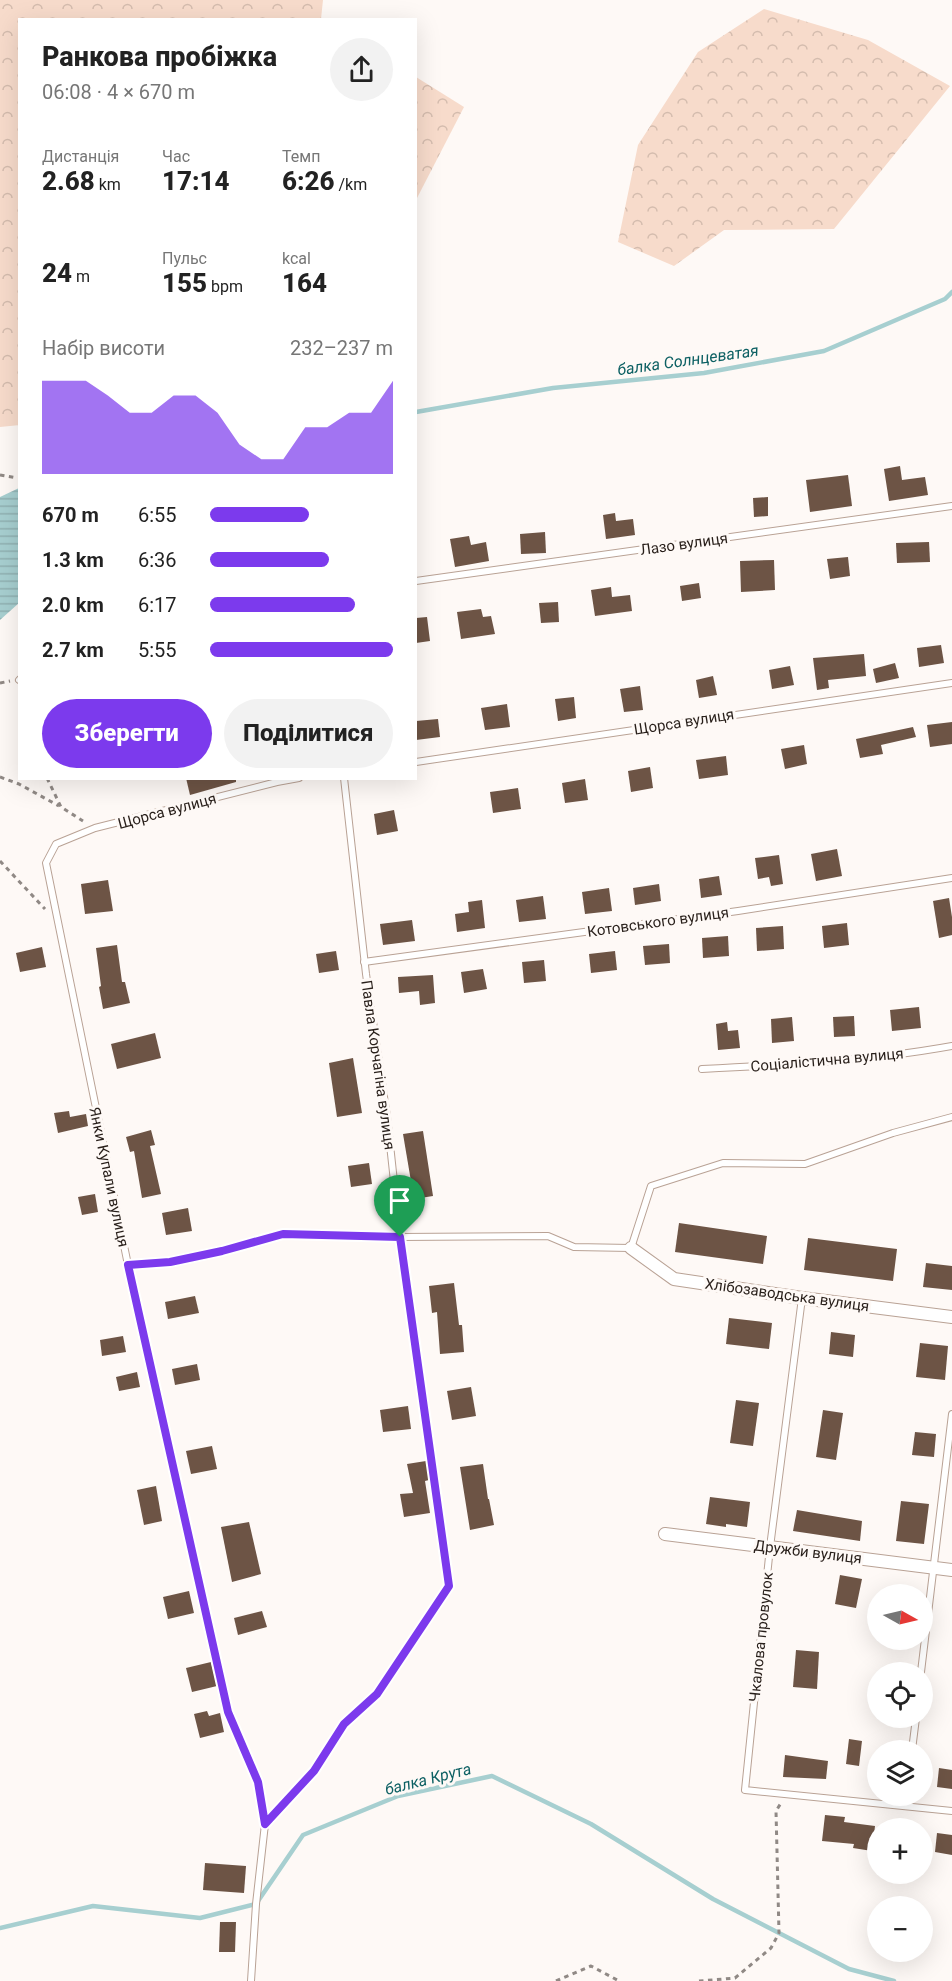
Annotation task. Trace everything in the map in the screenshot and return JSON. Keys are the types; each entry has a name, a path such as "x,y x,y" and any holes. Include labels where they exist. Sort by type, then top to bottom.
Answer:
{"street":[{"name":"Хлібозаводська вулиця","path":"631,1248 674,1279 952,1317"},
{"name":"Дружби вулиця","path":"665,1534 952,1570"}],"lane":[{"name":"Лазо вулиця","path":"417,581 952,507"},
{"name":"Щорса вулиця","path":"417,762 952,683"},
{"name":"Щорса вулиця","path":"46,862 56,844 95,828 288,780"},
{"name":"Павла Корчагіна вулиця","path":"344,780 364,963 387,1118 400,1237 449,1586"},
{"name":"Янки Купали вулиця","path":"46,862 56,921 128,1265 228,1712 258,1782 265,1824 256,1904 251,1981"},
{"name":"Котовського вулиця","path":"364,963 738,911 952,878"},
{"name":"Соціалістична вулиця","path":"702,1069 831,1062 901,1055 952,1046"},
{"path":"400,1237 548,1236 574,1247 631,1248 651,1186 723,1163 805,1164 893,1133 952,1117"},
{"name":"Чкалова провулок","path":"788,1794 745,1790 770,1547 802,1298"},
{"path":"922,1662 952,1414"},
{"path":"788,1794 867,1801"},
{"path":"914,1806 952,1811"}],"path":[{"path":"0,475 17,478"},
{"path":"0,777 19,784 95,828"},
{"path":"48,780 61,807"},
{"path":"0,861 56,921"},
{"path":"128,1265 170,1262 222,1251 283,1234 400,1237"},
{"path":"265,1824 314,1771 344,1724 377,1694 449,1586"},
{"path":"699,1981 735,1978 771,1948 779,1933 776,1811 788,1794"},
{"path":"556,1981 591,1966 619,1981"}],"green space":[{"path":"0,0 323,0 321,18 18,18 18,425 0,427"},
{"path":"764,9 868,40 950,86 834,229 724,230 674,266 618,242 638,145 698,52"},
{"path":"417,78 464,107 417,198"}],"water":[{"path":"18,488 18,604 0,620 0,497"}],"building":[{"path":"900,466 902,480 925,477 928,495 889,501 884,469"},
{"path":"848,475 852,506 810,512 806,480"},
{"path":"768,497 768,516 754,517 753,498"},
{"path":"615,513 616,521 633,519 635,535 606,539 603,515"},
{"path":"545,532 546,553 521,554 520,534"},
{"path":"469,536 471,545 486,542 489,561 455,567 450,539"},
{"path":"929,542 930,562 897,563 896,543"},
{"path":"848,557 850,576 830,579 827,559"},
{"path":"774,560 775,590 741,592 740,561"},
{"path":"699,583 701,598 682,601 680,586"},
{"path":"611,587 612,597 630,595 632,611 595,616 591,590"},
{"path":"558,602 559,622 541,623 539,603"},
{"path":"481,609 483,617 491,616 495,634 461,639 457,612"},
{"path":"427,617 430,641 417,643 417,618"},
{"path":"941,645 944,663 919,667 917,648"},
{"path":"864,654 866,676 828,680 829,688 817,690 813,658"},
{"path":"895,663 899,678 876,683 873,669"},
{"path":"790,666 794,685 772,689 769,670"},
{"path":"713,676 717,695 699,698 696,680"},
{"path":"640,686 643,710 624,712 620,689"},
{"path":"574,697 576,718 558,721 555,699"},
{"path":"507,704 510,727 485,730 481,708"},
{"path":"438,719 440,737 417,740 417,721"},
{"path":"952,722 952,744 930,747 927,725"},
{"path":"913,727 916,737 881,745 883,754 860,758 856,739"},
{"path":"804,745 807,764 785,769 781,749"},
{"path":"726,756 728,775 699,779 696,760"},
{"path":"650,767 653,788 631,792 628,771"},
{"path":"585,779 588,800 565,803 562,783"},
{"path":"186,780 236,780 236,782 190,795"},
{"path":"518,788 521,809 493,813 490,792"},
{"path":"394,810 398,831 377,835 374,814"},
{"path":"837,849 842,876 816,881 811,854"},
{"path":"779,855 783,884 771,886 769,877 758,879 755,858"},
{"path":"719,876 722,895 701,898 699,879"},
{"path":"108,880 113,911 85,914 81,884"},
{"path":"659,884 661,901 635,905 633,888"},
{"path":"609,888 612,911 585,914 582,892"},
{"path":"543,896 546,919 519,922 516,900"},
{"path":"949,898 952,935 939,938 933,901"},
{"path":"482,900 485,928 457,932 455,914 469,912 468,902"},
{"path":"412,920 415,941 383,945 380,924"},
{"path":"847,923 849,945 824,948 822,926"},
{"path":"783,926 784,949 757,951 756,928"},
{"path":"728,936 729,956 703,958 702,938"},
{"path":"669,944 670,963 645,965 643,946"},
{"path":"117,945 122,982 125,982 130,1003 103,1009 96,948"},
{"path":"42,947 46,967 20,972 16,953"},
{"path":"336,951 339,970 319,973 316,954"},
{"path":"615,951 617,970 591,973 589,954"},
{"path":"544,960 546,981 524,983 522,962"},
{"path":"483,969 487,989 464,993 461,972"},
{"path":"433,975 435,1003 420,1005 419,991 399,993 398,977"},
{"path":"919,1007 921,1028 892,1031 890,1010"},
{"path":"854,1016 855,1036 834,1037 833,1017"},
{"path":"792,1017 794,1041 772,1043 771,1019"},
{"path":"727,1022 728,1031 738,1030 740,1048 718,1050 716,1024"},
{"path":"155,1033 161,1058 117,1069 111,1044"},
{"path":"353,1058 362,1113 337,1117 329,1063"},
{"path":"69,1111 70,1117 86,1114 88,1126 58,1133 54,1113"},
{"path":"151,1130 155,1145 150,1146 161,1194 142,1198 134,1151 130,1152 126,1137"},
{"path":"423,1131 433,1196 414,1199 403,1134"},
{"path":"369,1163 372,1184 351,1187 348,1166"},
{"path":"95,1194 98,1212 82,1215 78,1197"},
{"path":"188,1208 192,1231 166,1235 162,1213"},
{"path":"679,1223 767,1236 763,1264 675,1252"},
{"path":"808,1238 897,1249 893,1281 804,1270"},
{"path":"926,1263 952,1266 952,1290 923,1287"},
{"path":"454,1283 459,1325 462,1325 464,1352 440,1354 437,1312 432,1313 429,1286"},
{"path":"195,1296 199,1313 168,1319 165,1302"},
{"path":"729,1318 772,1323 769,1349 726,1344"},
{"path":"831,1332 855,1335 853,1357 829,1354"},
{"path":"123,1336 126,1352 102,1356 100,1340"},
{"path":"920,1343 948,1346 945,1380 916,1377"},
{"path":"197,1364 200,1380 175,1385 172,1369"},
{"path":"137,1372 140,1387 119,1391 116,1377"},
{"path":"471,1387 476,1416 452,1420 447,1391"},
{"path":"736,1400 759,1403 753,1446 730,1443"},
{"path":"408,1406 411,1429 383,1432 380,1410"},
{"path":"823,1410 843,1413 836,1460 816,1457"},
{"path":"915,1432 936,1434 934,1457 912,1455"},
{"path":"212,1446 217,1469 191,1474 186,1451"},
{"path":"426,1461 429,1480 425,1481 430,1513 404,1517 400,1494 413,1493 407,1464"},
{"path":"483,1464 494,1525 470,1530 460,1467"},
{"path":"156,1486 162,1521 144,1525 137,1490"},
{"path":"710,1497 750,1502 747,1527 706,1524"},
{"path":"901,1501 929,1504 924,1544 896,1541"},
{"path":"797,1510 862,1521 860,1541 793,1531"},
{"path":"249,1522 261,1574 232,1582 221,1527"},
{"path":"840,1575 862,1579 856,1608 835,1604"},
{"path":"189,1591 194,1613 168,1619 163,1597"},
{"path":"262,1611 267,1627 238,1635 234,1618"},
{"path":"796,1650 819,1652 817,1689 793,1687"},
{"path":"211,1662 217,1686 192,1692 186,1668"},
{"path":"207,1711 209,1716 220,1713 224,1732 200,1738 194,1714"},
{"path":"849,1739 862,1741 859,1766 846,1764"},
{"path":"785,1755 828,1761 826,1779 783,1777"},
{"path":"939,1768 952,1770 952,1789 937,1787"},
{"path":"825,1815 845,1817 844,1822 867,1825 867,1850 853,1848 854,1844 822,1841"},
{"path":"937,1833 952,1835 952,1855 935,1852"},
{"path":"205,1863 246,1866 244,1893 203,1890"},
{"path":"220,1922 236,1922 235,1952 219,1952"}],"waterway":[{"name":"балка Солнцеватая","path":"417,412 553,388 704,373 824,351 945,299 952,292"},
{"name":"балка Крута","path":"0,1928 93,1906 200,1918 256,1904 303,1835 398,1796 492,1776 591,1824 713,1899 849,1969 894,1981"}],"route":[{"path":"283,1234 400,1237 449,1586 377,1694 344,1724 314,1771 265,1824 258,1782 228,1712 128,1265 170,1262 222,1251 283,1234"}]}
